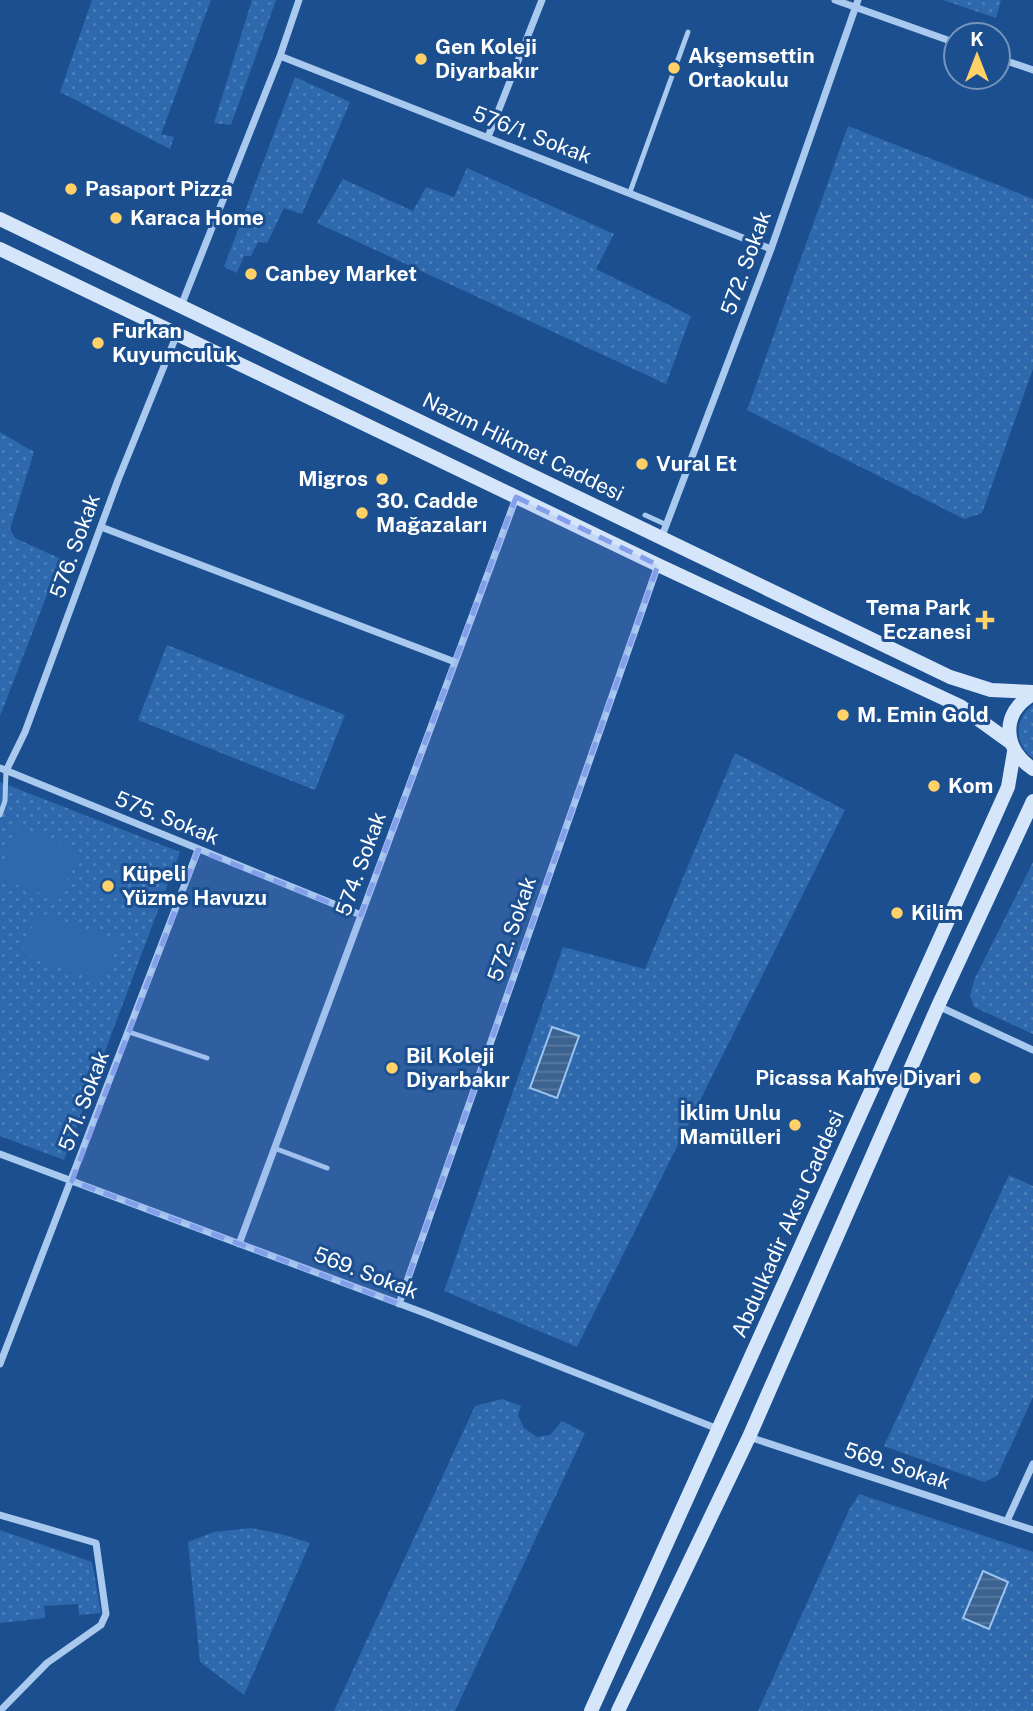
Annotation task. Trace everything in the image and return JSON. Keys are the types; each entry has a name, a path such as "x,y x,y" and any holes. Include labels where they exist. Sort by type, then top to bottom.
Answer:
{"main road":[{"name":"Nazım Hikmet Caddesi","path":"0,219 665,531 950,677 992,690 1033,693"},
{"path":"0,249 658,565 960,706 1012,747 1023,762 1033,769"},
{"name":"Abdulkadir Aksu Caddesi","path":"591,1711 1008,788 1012,747 1011,718 1017,707 1033,693"},
{"path":"618,1711 749,1437 938,1006 1033,801"}],"street":[{"path":"181,306 280,56 299,0"},
{"path":"488,137 541,0"},
{"path":"835,0 856,4 942,38"},
{"name":"572. Sokak","path":"665,531 771,249 856,4"},
{"name":"576/1. Sokak","path":"280,56 771,249"},
{"path":"1012,63 1033,70"},
{"name":"576. Sokak","path":"3,769 25,732 101,527 177,334"},
{"name":"574. Sokak","path":"239,1244 516,497"},
{"path":"101,527 455,662"},
{"name":"572. Sokak","path":"399,1304 658,565"},
{"name":"575. Sokak","path":"3,769 361,915"},
{"name":"571. Sokak","path":"0,1364 198,850"},
{"path":"938,1006 1033,1049"},
{"name":"569. Sokak","path":"0,1154 399,1304 718,1429"},
{"name":"569. Sokak","path":"749,1437 1033,1530"},
{"path":"1007,1521 1033,1464"},
{"path":"0,1515 96,1543 106,1614 101,1625 47,1663 0,1711"}],"lane":[{"path":"630,192 688,32"},
{"path":"645,515 665,531"},
{"path":"0,816 5,801 3,769"},
{"path":"129,1031 207,1058"},
{"path":"274,1148 327,1168"}],"highlighted area":[{"path":"516,497 658,565 399,1304 72,1181 198,850 361,915"}],"shaded area":[{"path":"92,0 211,0 161,134 174,137 170,149 60,92"},
{"path":"252,0 276,0 231,125 214,123"},
{"path":"943,0 1001,0 996,18"},
{"path":"295,77 350,102 302,214 284,208 267,243 258,242 251,256 244,256 237,273 224,267"},
{"path":"848,126 1033,199 1033,369 982,513 964,519 747,410"},
{"path":"467,168 614,234 596,269 691,316 666,384 317,223 343,179 413,211 426,187 454,197"},
{"path":"0,432 34,452 10,529 15,538 61,559 0,716"},
{"path":"167,645 345,715 315,790 138,720"},
{"path":"1033,705 1033,758 1022,746 1019,731 1022,717"},
{"path":"735,753 845,810 577,1347 444,1291 563,947 645,969"},
{"path":"0,782 180,852 64,1160 0,1136"},
{"path":"17,828 78,849 59,900 0,879 0,871"},
{"path":"1033,862 1033,1034 974,1007 970,995 975,978"},
{"path":"37,912 118,941 103,982 22,953"},
{"path":"552,1027 579,1036 557,1098 530,1088"},
{"path":"1009,1175 1033,1186 1033,1397 997,1476 984,1482 884,1446"},
{"path":"502,1399 521,1406 518,1415 524,1428 537,1437 550,1435 562,1421 585,1433 455,1711 334,1711 475,1406"},
{"path":"859,1494 1033,1552 1033,1711 758,1711 849,1510"},
{"path":"251,1528 310,1543 244,1695 200,1662 188,1542 214,1532"},
{"path":"0,1530 92,1562 101,1613 79,1615 78,1604 44,1606 45,1618 0,1623"},
{"path":"983,1571 1008,1582 989,1629 963,1618"}],"place":[{"name":"Gen Koleji Diyarbakır","path":"421,59"},
{"name":"Akşemsettin Ortaokulu","path":"674,68"},
{"name":"Pasaport Pizza","path":"71,189"},
{"name":"Karaca Home","path":"116,218"},
{"name":"Canbey Market","path":"251,274"},
{"name":"Furkan Kuyumculuk","path":"98,343"},
{"name":"Vural Et","path":"642,464"},
{"name":"Migros","path":"382,479"},
{"name":"30. Cadde Mağazaları","path":"362,513"},
{"name":"Tema Park Eczanesi","path":"985,620"},
{"name":"M. Emin Gold","path":"843,715"},
{"name":"Kom","path":"934,786"},
{"name":"Küpeli Yüzme Havuzu","path":"108,886"},
{"name":"Kilim","path":"897,913"},
{"name":"Bil Koleji Diyarbakır","path":"392,1068"},
{"name":"Picassa Kahve Diyari","path":"975,1078"},
{"name":"İklim Unlu Mamülleri","path":"795,1125"}]}
